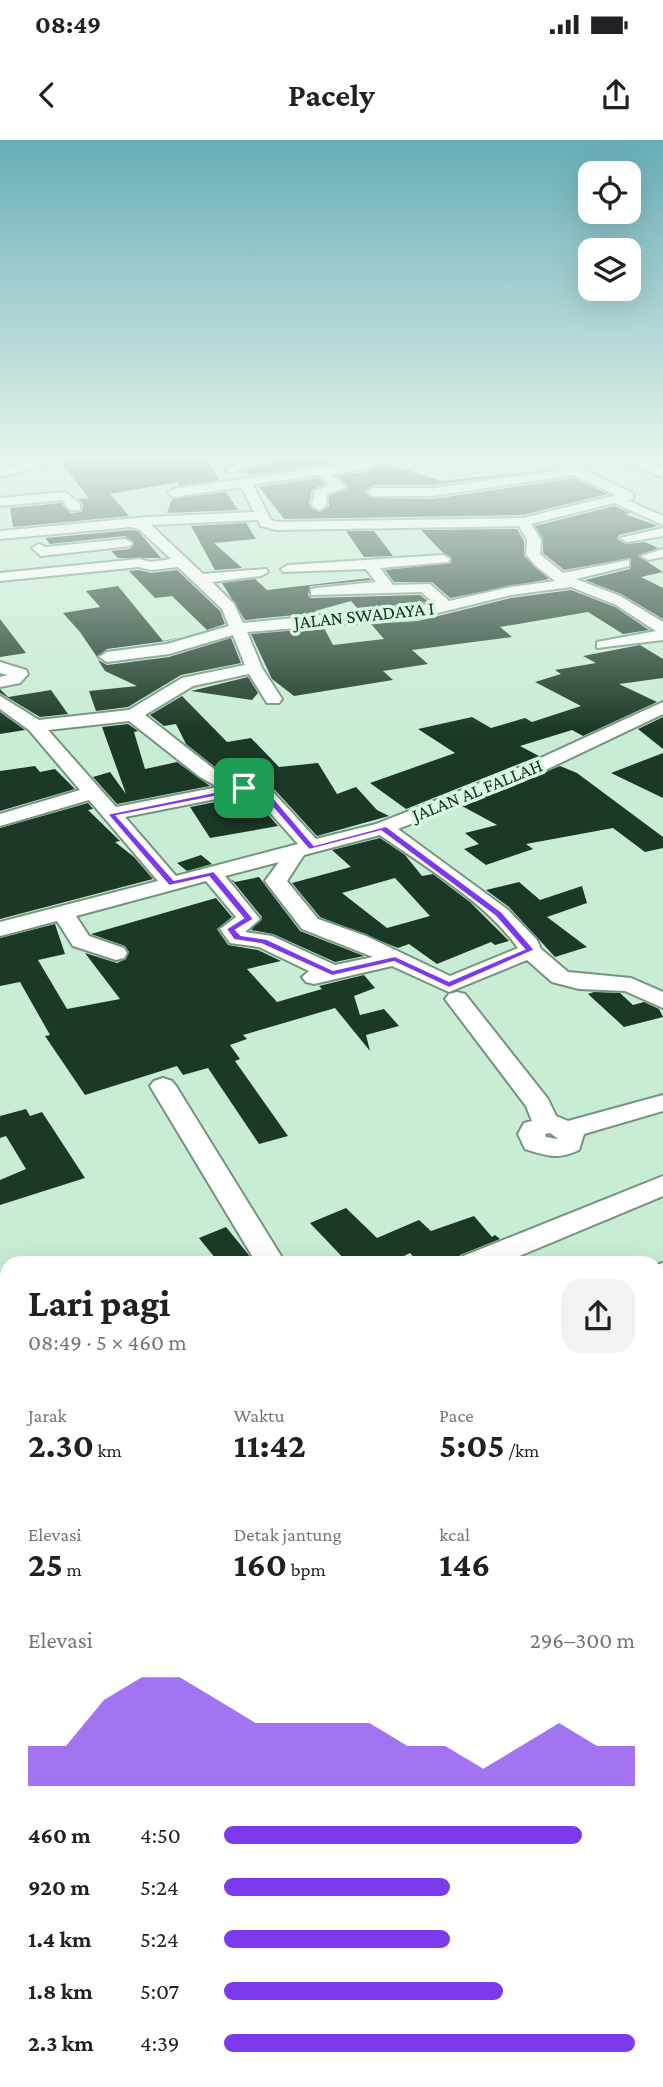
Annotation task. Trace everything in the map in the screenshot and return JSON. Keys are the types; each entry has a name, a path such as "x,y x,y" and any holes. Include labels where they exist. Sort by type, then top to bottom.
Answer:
{"street":[{"path":"128,548 151,566 181,562"},
{"path":"166,548 229,607 254,668 272,699"},
{"path":"535,548 536,559 566,580 616,599 663,629"},
{"path":"0,564 45,558 132,553"},
{"path":"0,577 45,558 89,568 132,553"},
{"path":"648,556 663,553"},
{"path":"0,590 60,583 45,558"},
{"path":"288,569 443,559"},
{"name":"JALAN SWADAYA I","path":"107,657 169,649 239,628 394,616 440,601 566,580 624,563"},
{"path":"370,564 389,590 425,587 440,601 459,593"},
{"path":"89,568 100,586"},
{"path":"202,579 261,572"},
{"path":"316,592 385,586"},
{"path":"603,645 663,635"},
{"path":"169,649 200,679"},
{"path":"0,667 20,674 14,679 0,682"},
{"path":"35,726 140,712 165,694 200,679 254,668"},
{"path":"0,701 35,726 172,884"},
{"name":"JALAN AL FALLAH","path":"0,929 383,828 530,770 663,708"},
{"path":"140,712 207,773 225,783 271,800 304,850 276,881 310,924 358,941 449,985 530,951"},
{"path":"111,814 244,788"},
{"path":"0,820 92,793"},
{"path":"383,828 499,914 529,945 530,951 560,977 579,982 607,981 631,985 663,1001"},
{"path":"211,873 249,919 231,929 238,938 264,941 321,976 395,959"},
{"path":"63,913 82,941 116,953"},
{"path":"457,999 557,1127 663,1103"},
{"path":"163,1086 267,1256"},
{"path":"508,1256 663,1185"}],"building":[{"path":"152,548 161,558 118,558 111,551"},
{"path":"203,548 219,548 242,568 215,570"},
{"path":"358,548 387,548 393,556 364,557"},
{"path":"438,548 524,548 524,556 549,579 450,598 432,582 394,582 385,570 451,563 451,557"},
{"path":"543,548 658,548 638,556 663,572 641,577 663,588 663,619 621,594 585,580 630,569 631,558 564,570 543,553"},
{"path":"177,570 220,611 225,624 207,630 172,596 155,598 129,571 151,573"},
{"path":"369,578 371,580 310,586 308,595 311,598 420,595 429,602 358,609 351,601 315,611 316,613 245,620 222,583 255,579 267,590"},
{"path":"118,586 163,641 182,637 166,641 107,649 97,657 63,613 100,607 86,591"},
{"path":"571,590 615,607 649,630 623,634 588,612 500,627 512,637 412,650 428,664 383,671 393,680 294,696 272,679 251,634 324,628 333,645 384,639 371,624 418,621 511,598"},
{"path":"0,619 26,653 0,657"},
{"path":"231,638 241,663 181,675 128,707 96,711 89,691 137,686 105,671 98,660 107,665 169,657"},
{"path":"640,645 663,659 663,678 619,684 657,702 583,736 572,730 520,746 539,756 406,809 370,783 455,753 418,729 472,717 491,728 525,718 532,722 581,706 535,682 561,674 555,670 596,663 583,656"},
{"path":"248,677 258,693 252,700 191,691"},
{"path":"0,689 8,697 51,690 68,714 40,717 0,693"},
{"path":"182,696 227,742 251,738 279,767 318,763 337,794 356,787 377,810 389,816 317,836 275,790 233,777 215,767 186,744 176,724 164,726 150,715"},
{"path":"0,712 25,730 0,734"},
{"path":"663,717 663,749 638,729"},
{"path":"128,724 138,731 134,732 145,769 177,762 210,786 117,804 93,777 110,772 126,794 102,727"},
{"path":"663,753 663,798 611,773"},
{"path":"35,766 40,772 55,769 75,789 0,811 0,771"},
{"path":"560,766 577,773 663,837 663,848 645,852 613,828 526,844 533,849 486,865 464,849 479,844 465,833 497,825 462,806"},
{"path":"241,797 257,802 278,826 210,838 190,807"},
{"path":"88,803 93,809 88,810 120,841 115,842 134,857 153,879 0,919 0,828"},
{"path":"380,838 405,855 422,876 433,874 470,902 509,941 495,945 491,942 437,964 409,944 398,948 320,917 292,883 351,867 332,850","holes":["395,878 430,916 387,928 342,893"]},
{"path":"201,855 212,864 187,871 177,863"},
{"path":"259,877 300,931 364,956 335,962 273,934 251,930 262,917 231,879 235,882"},
{"path":"519,882 540,900 582,886 587,903 547,917 587,947 555,957 509,907 486,890"},
{"path":"216,898 232,917 217,929 228,945 258,950 281,961 247,969 277,1002 322,989 319,986 364,975 375,988 354,996 360,1015 384,1009 399,1026 366,1035 370,1051 335,1008 243,1035 247,1039 230,1045 240,1059 235,1061 288,1136 259,1144 208,1068 183,1075 177,1066 85,1095 45,1036 50,1035 20,982 0,986 0,938 55,924 65,954 38,960 67,1009 120,999 85,953 117,963 126,959 129,952 125,946 91,934"},
{"path":"620,993 633,1005 644,1002 659,1009 663,1017 624,1027 588,994"},
{"path":"26,1109 30,1116 42,1112 85,1178 0,1205 0,1180 26,1169 6,1136 0,1138 0,1116"},
{"path":"346,1208 377,1238 419,1220 431,1231 474,1216 492,1237 495,1235 500,1239 459,1256 413,1256 410,1253 404,1256 341,1256 310,1223"},
{"path":"226,1227 249,1256 214,1256 199,1238"}],"route":[{"path":"244,788 271,800 313,848 383,828 457,880 499,914 529,945 530,951 449,985 395,959 332,973 280,951 264,941 242,941 230,931 249,919 211,873 172,884 111,814 244,788"}]}
